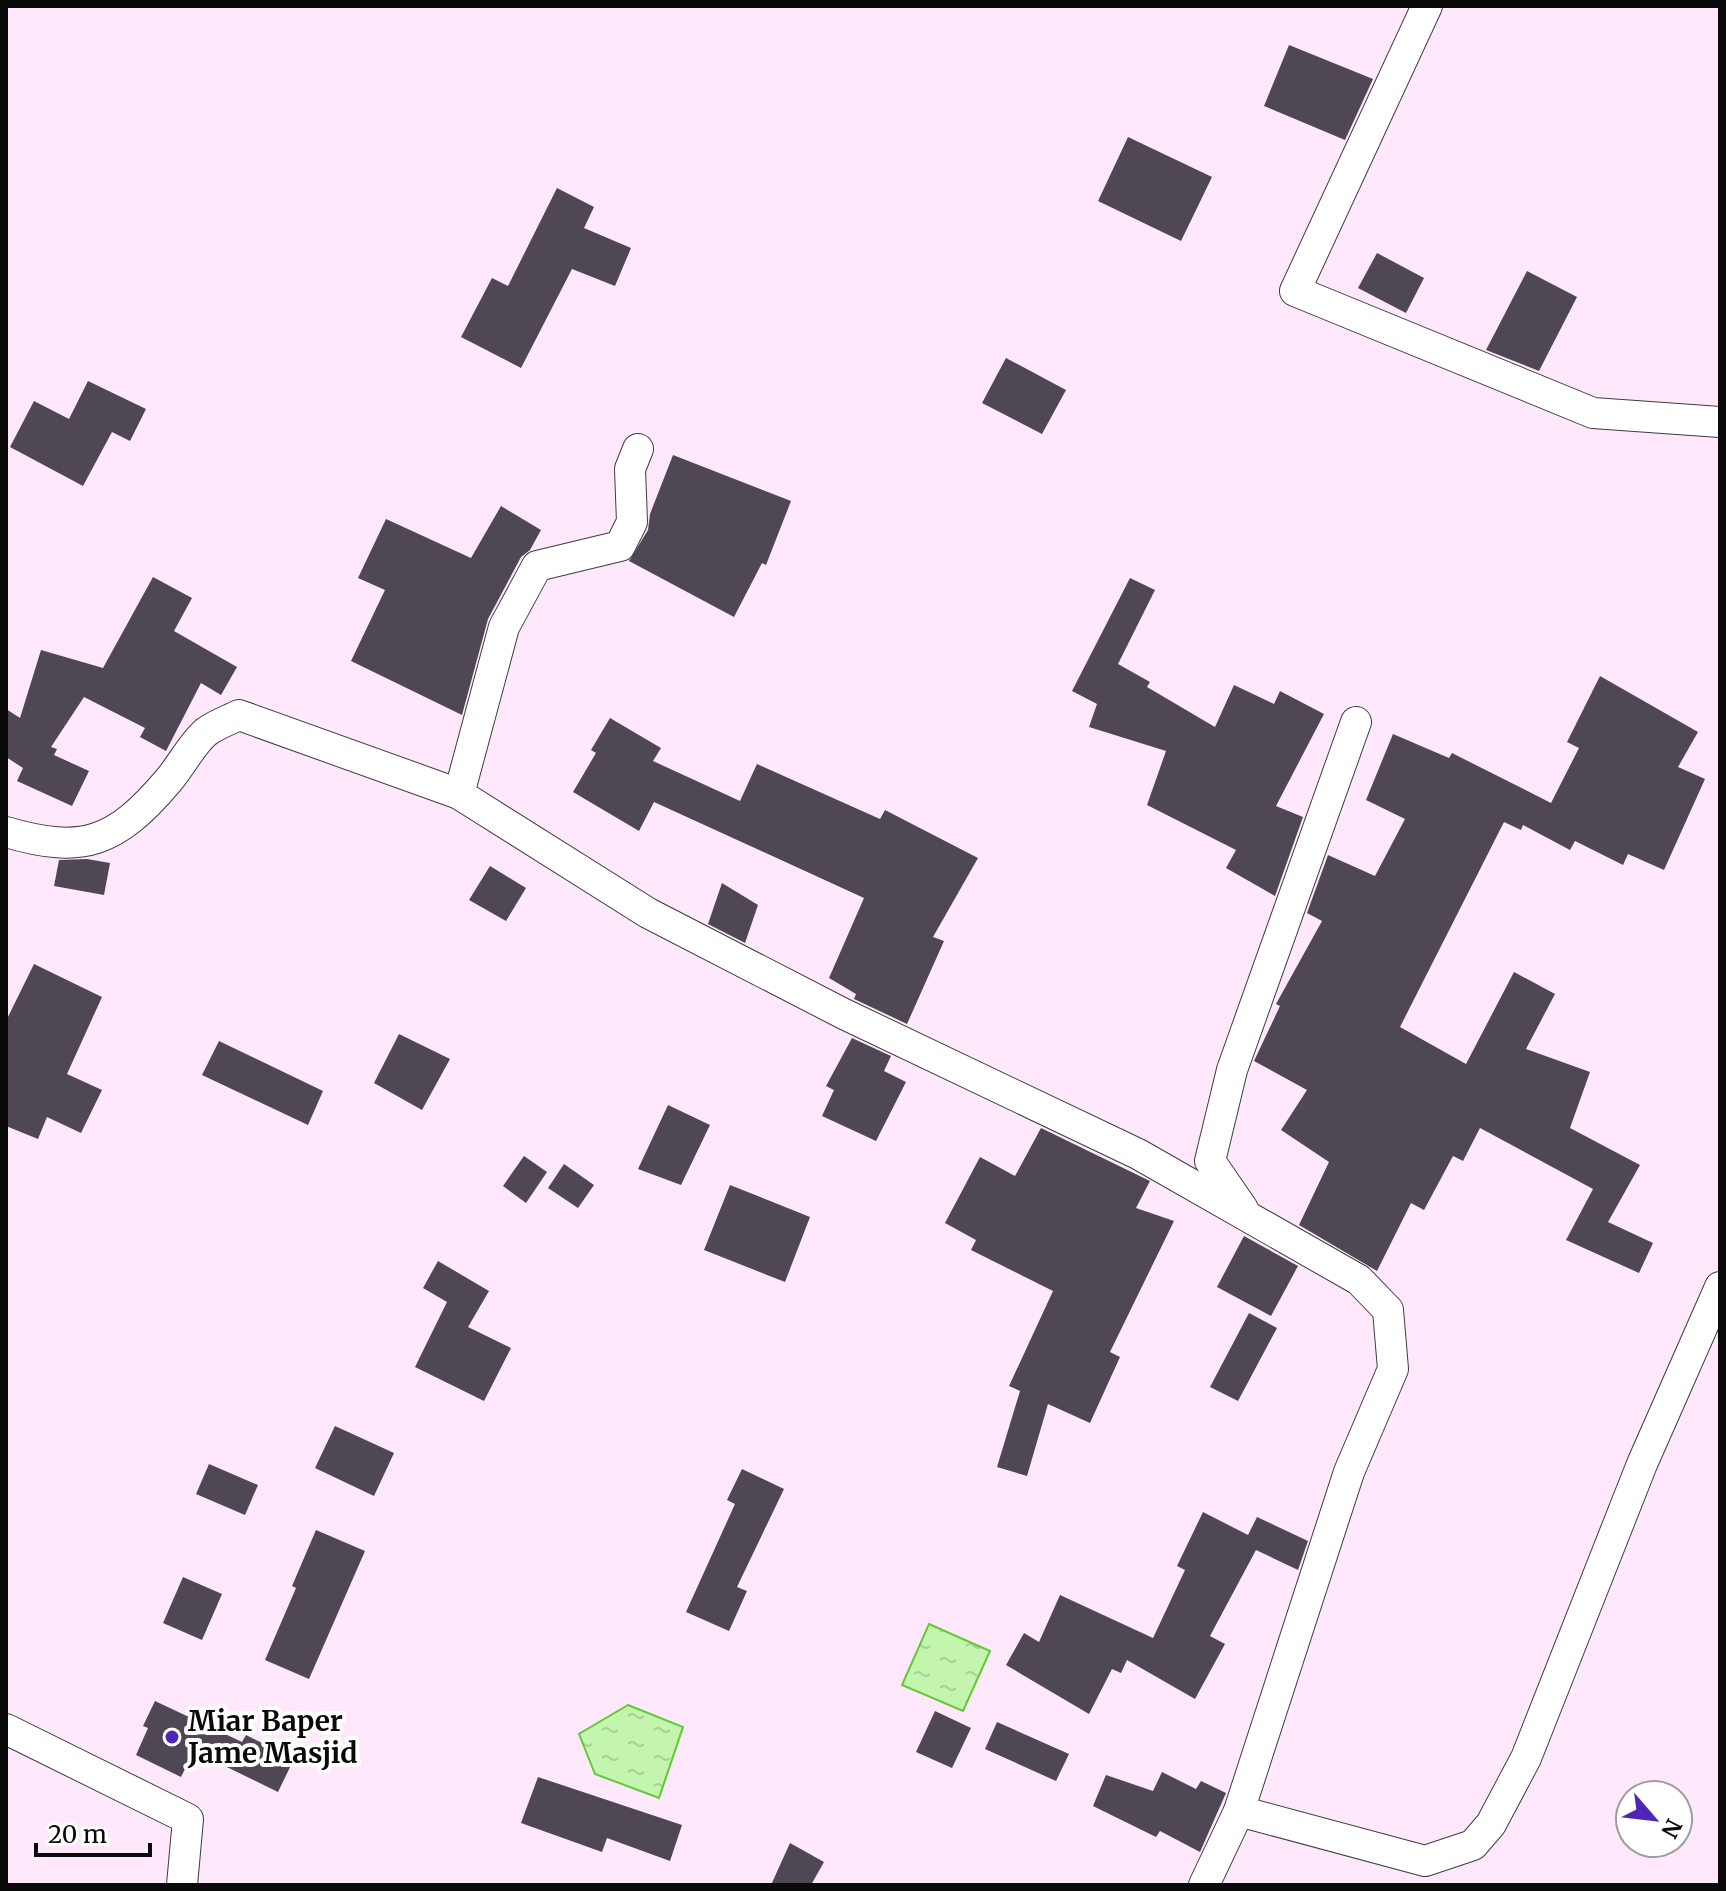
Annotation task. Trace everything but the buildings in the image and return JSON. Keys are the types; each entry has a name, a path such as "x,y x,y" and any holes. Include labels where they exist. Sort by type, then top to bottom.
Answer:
{"street":[{"path":"1427,6 1295,291 1593,413 1720,422"},
{"path":"459,794 504,627 537,566 620,546 632,522 630,469 638,449"},
{"path":"6,832 34,840 82,844 127,825 168,781 206,732 239,715 459,794 648,913 844,1014 1138,1154 1359,1280 1388,1310 1393,1369 1349,1472 1239,1811 1204,1885"},
{"path":"1249,1217 1210,1161 1232,1070 1356,722"},
{"path":"1239,1811 1425,1861 1473,1845 1491,1824 1526,1758 1642,1464 1720,1287"},
{"path":"6,1729 188,1819 182,1885"}],"water":[{"path":"929,1624 990,1651 963,1711 902,1685"},
{"path":"628,1705 683,1727 659,1798 595,1774 579,1734"}],"place":[{"name":"Miar Baper Jame Masjid","path":"172,1737"}]}
